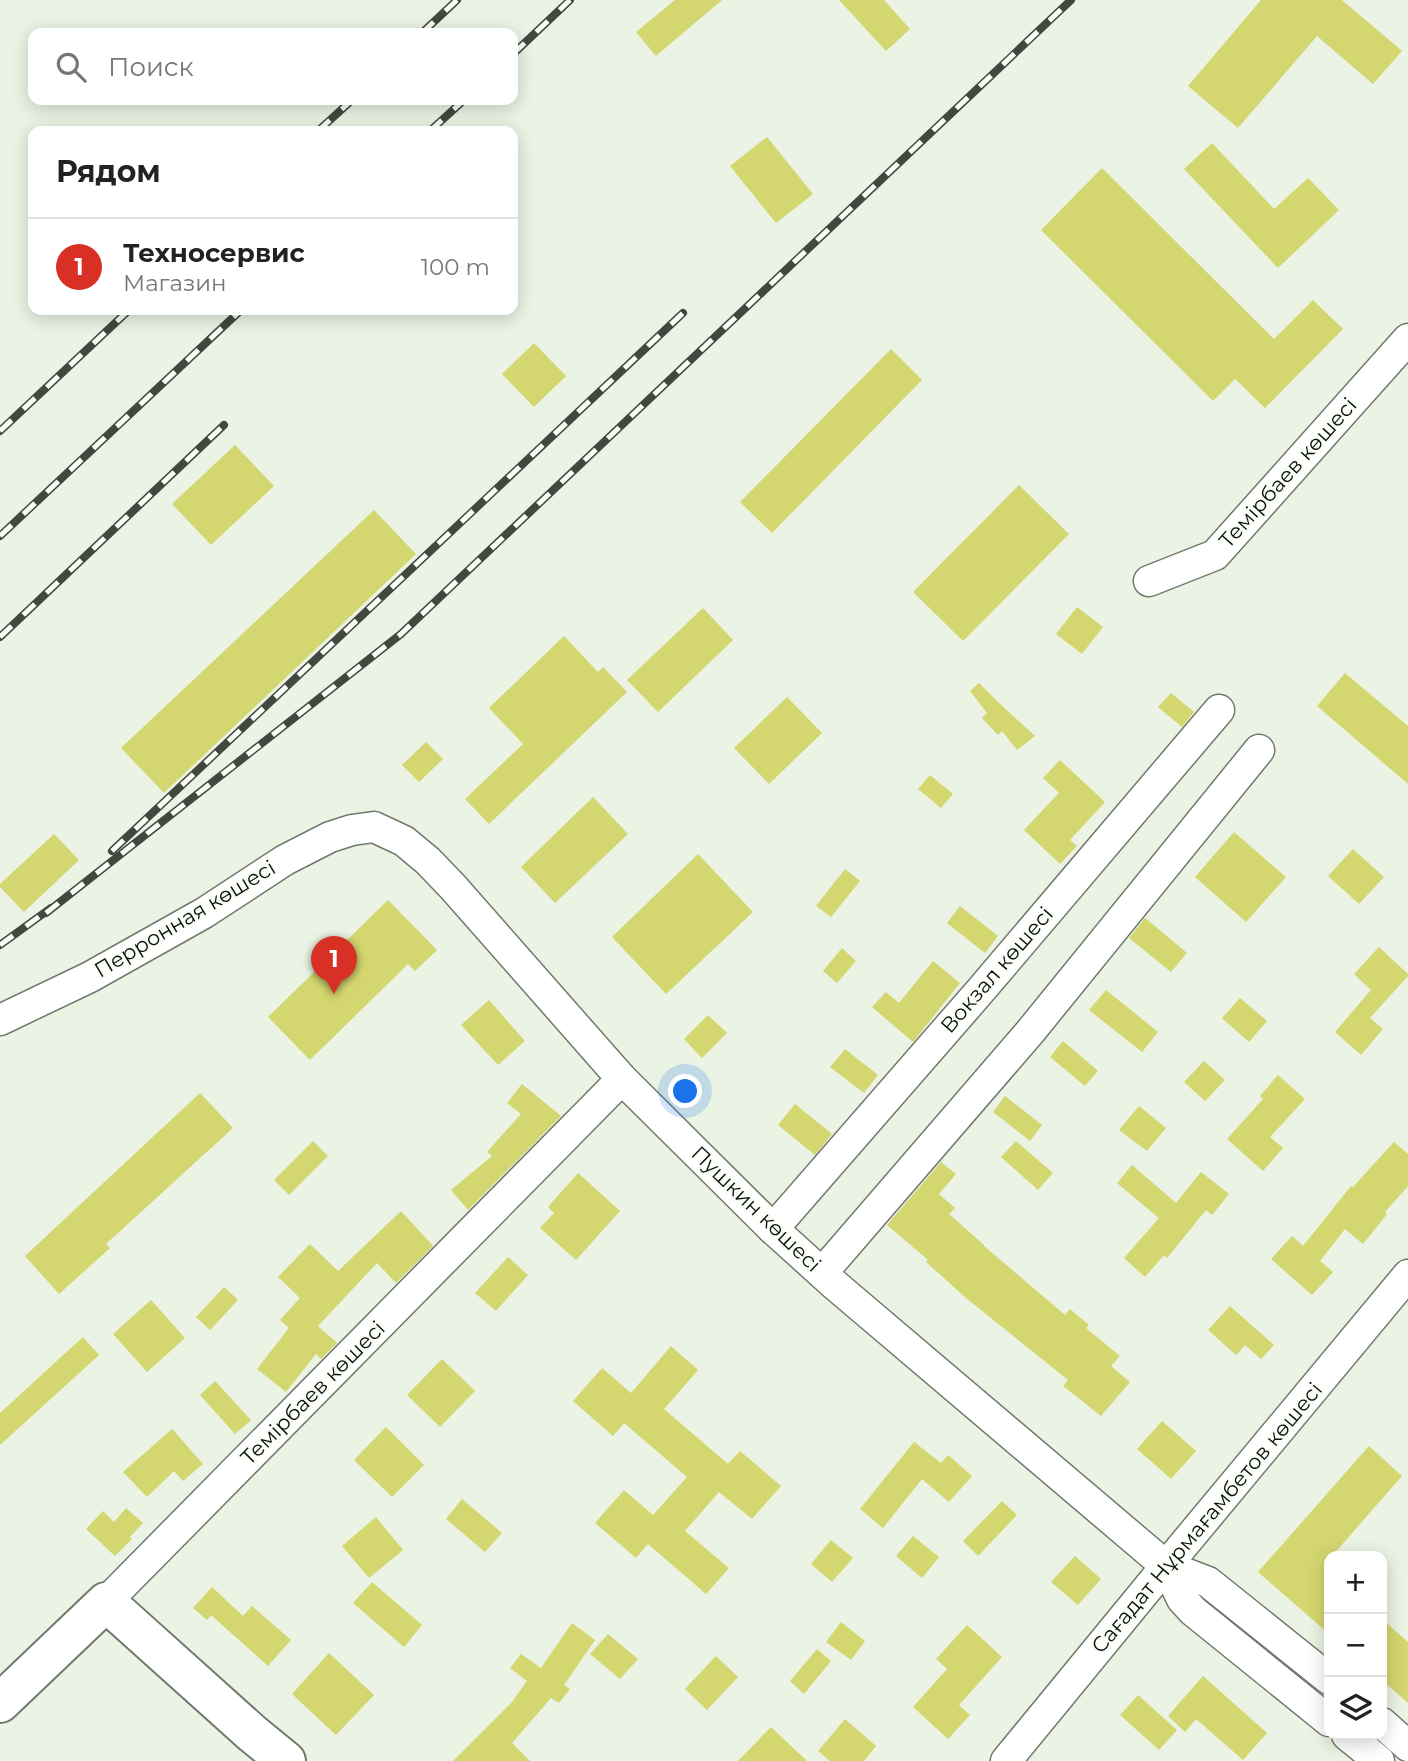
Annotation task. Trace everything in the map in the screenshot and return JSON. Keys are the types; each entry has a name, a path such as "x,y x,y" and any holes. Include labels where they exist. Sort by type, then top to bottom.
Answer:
{"main road":[{"name":"Темірбаев көшесі","path":"0,1703 106,1602"},
{"path":"106,1602 286,1761"}],"street":[{"name":"Темірбаев көшесі","path":"1149,581 1215,555 1408,339"},
{"name":"Вокзал көшесі","path":"774,1229 1219,710"},
{"path":"822,1273 1030,1032 1259,750"},
{"name":"Пушкин көшесі","path":"373,827 404,841 445,879 622,1079 774,1229 1166,1566"},
{"name":"Перронная көшесі","path":"0,1020 90,977 204,913 285,860 330,837 373,827"},
{"name":"Темірбаев көшесі","path":"106,1602 622,1079"},
{"name":"Сағадат Нұрмағамбетов көшесі","path":"1006,1761 1408,1275"},
{"path":"1166,1566 1208,1582 1327,1677"},
{"path":"1166,1566 1182,1599 1194,1611 1324,1717"},
{"path":"1387,1727 1408,1746"},
{"path":"1352,1740 1379,1761"}],"building":[{"path":"675,0 722,0 656,56 636,32"},
{"path":"839,0 884,0 910,29 886,51"},
{"path":"1261,0 1342,0 1402,51 1373,84 1317,36 1238,128 1188,86"},
{"path":"767,137 813,194 776,223 730,166"},
{"path":"1212,143 1274,209 1308,178 1339,210 1278,268 1184,169"},
{"path":"1102,168 1274,339 1313,300 1343,329 1265,408 1235,379 1213,401 1041,230"},
{"path":"534,343 566,376 534,407 502,374"},
{"path":"891,349 922,380 772,533 740,502"},
{"path":"235,445 274,486 211,545 172,504"},
{"path":"1019,485 1069,534 963,641 913,592"},
{"path":"374,510 416,554 164,793 121,748"},
{"path":"1077,607 1103,627 1082,654 1056,634"},
{"path":"703,608 733,640 658,712 627,680"},
{"path":"564,636 598,672 603,667 627,692 489,824 465,799 523,744 489,708"},
{"path":"1345,673 1408,726 1408,784 1317,706"},
{"path":"979,683 1035,736 1017,750 1002,731 998,735 982,718 987,713 970,691"},
{"path":"1171,693 1194,712 1182,727 1158,707"},
{"path":"787,697 822,733 769,784 734,748"},
{"path":"426,742 443,759 419,782 402,765"},
{"path":"1060,760 1105,802 1070,840 1077,846 1060,864 1024,830 1059,793 1043,778"},
{"path":"930,775 953,794 941,808 918,789"},
{"path":"593,797 628,834 555,903 521,867"},
{"path":"1234,832 1286,877 1246,922 1195,877"},
{"path":"54,834 79,860 24,912 0,884"},
{"path":"1353,849 1384,877 1359,904 1328,876"},
{"path":"698,854 753,912 666,994 612,937"},
{"path":"845,869 860,881 831,917 816,906"},
{"path":"388,900 437,950 415,971 408,964 310,1060 268,1017"},
{"path":"960,906 998,936 985,953 947,923"},
{"path":"1145,918 1187,953 1171,972 1129,938"},
{"path":"1379,947 1408,976 1370,1018 1383,1029 1361,1055 1335,1032 1371,990 1354,974"},
{"path":"842,948 856,961 837,983 823,971"},
{"path":"933,961 960,983 913,1042 872,1007 886,992 899,1003"},
{"path":"1106,990 1158,1032 1142,1052 1089,1010"},
{"path":"1240,998 1267,1021 1249,1042 1222,1018"},
{"path":"489,1000 525,1041 498,1065 461,1025"},
{"path":"708,1015 727,1033 702,1058 684,1039"},
{"path":"1063,1041 1098,1071 1085,1086 1050,1057"},
{"path":"845,1049 878,1075 864,1093 830,1067"},
{"path":"1204,1061 1225,1080 1205,1101 1184,1082"},
{"path":"1278,1075 1305,1099 1270,1137 1283,1148 1263,1171 1227,1139 1263,1099 1260,1096"},
{"path":"522,1084 561,1116 468,1210 451,1190 492,1156 487,1152 521,1114 507,1103"},
{"path":"200,1093 233,1128 106,1244 110,1248 59,1294 25,1256"},
{"path":"1005,1096 1042,1125 1030,1141 993,1112"},
{"path":"795,1104 832,1134 815,1155 778,1125"},
{"path":"1139,1106 1166,1128 1147,1151 1119,1130"},
{"path":"313,1141 328,1156 289,1195 274,1180"},
{"path":"1016,1141 1053,1173 1038,1190 1001,1157"},
{"path":"1394,1142 1408,1154 1408,1186 1385,1212 1387,1214 1363,1244 1345,1229 1320,1261 1333,1272 1312,1295 1271,1259 1292,1236 1303,1246 1351,1186 1353,1187"},
{"path":"941,1162 956,1174 939,1194 955,1208 949,1214 1065,1315 1070,1309 1089,1325 1086,1328 1120,1356 1111,1366 1130,1382 1101,1416 1063,1386 1068,1380 966,1298 926,1262 928,1260 887,1225"},
{"path":"1132,1165 1176,1203 1201,1172 1229,1194 1212,1215 1206,1210 1167,1258 1164,1255 1145,1277 1124,1258 1159,1218 1117,1183"},
{"path":"578,1173 620,1211 576,1260 540,1228 554,1213 548,1207"},
{"path":"401,1211 433,1246 396,1283 377,1263 318,1326 337,1343 321,1359 316,1354 286,1392 257,1369 289,1328 280,1320 300,1298 278,1277 310,1244 338,1271"},
{"path":"508,1257 528,1275 496,1311 475,1293"},
{"path":"224,1287 238,1300 210,1330 196,1317"},
{"path":"151,1300 185,1338 147,1372 113,1334"},
{"path":"1230,1306 1274,1345 1261,1359 1245,1345 1236,1355 1208,1330"},
{"path":"83,1337 99,1355 0,1445 0,1413"},
{"path":"671,1346 698,1370 664,1409 728,1464 740,1451 781,1486 752,1519 719,1492 685,1531 729,1568 706,1594 648,1544 636,1558 595,1523 624,1490 653,1515 687,1477 624,1423 613,1436 573,1401 602,1368 631,1393"},
{"path":"442,1359 475,1391 440,1427 407,1395"},
{"path":"215,1381 251,1420 235,1434 200,1395"},
{"path":"1162,1421 1196,1451 1171,1479 1137,1449"},
{"path":"386,1427 424,1465 392,1497 354,1460"},
{"path":"172,1429 203,1464 183,1481 174,1471 147,1497 123,1472"},
{"path":"914,1442 941,1463 948,1455 972,1476 949,1502 922,1479 883,1528 860,1509"},
{"path":"1369,1446 1402,1476 1336,1551 1324,1551 1324,1630 1258,1572"},
{"path":"462,1499 502,1533 485,1552 446,1519"},
{"path":"1002,1501 1017,1515 978,1556 963,1541"},
{"path":"126,1508 143,1523 115,1556 86,1529 103,1511 114,1522"},
{"path":"376,1517 403,1550 369,1578 342,1546"},
{"path":"913,1536 939,1557 922,1578 896,1556"},
{"path":"831,1540 853,1558 832,1582 811,1564"},
{"path":"1075,1556 1101,1579 1078,1605 1051,1582"},
{"path":"372,1582 422,1625 404,1647 353,1603"},
{"path":"212,1587 243,1616 252,1606 291,1640 268,1666 211,1615 207,1620 193,1608"},
{"path":"841,1622 865,1641 851,1660 826,1642"},
{"path":"572,1623 595,1640 564,1685 570,1689 559,1703 551,1698 512,1743 530,1761 453,1761 512,1702 527,1681 510,1668 521,1654 541,1668"},
{"path":"1387,1623 1408,1642 1408,1703 1387,1684"},
{"path":"967,1625 1002,1657 959,1705 970,1715 948,1739 913,1707 947,1669 936,1659"},
{"path":"608,1634 638,1659 620,1679 590,1654"},
{"path":"817,1649 831,1661 804,1694 790,1681"},
{"path":"329,1653 374,1695 336,1735 292,1694"},
{"path":"716,1656 738,1677 707,1710 685,1689"},
{"path":"1203,1676 1267,1733 1243,1760 1196,1719 1185,1732 1168,1716"},
{"path":"1138,1695 1177,1730 1159,1750 1120,1715"},
{"path":"845,1719 876,1746 864,1761 830,1761 818,1751"},
{"path":"771,1727 807,1761 738,1761"}],"railway":[{"path":"427,28 457,0"},
{"path":"518,49 570,0"},
{"path":"46,913 401,634 1071,0"},
{"path":"323,126 347,105"},
{"path":"435,126 459,105"},
{"path":"112,851 683,313"},
{"path":"0,431 124,315"},
{"path":"0,536 236,315"},
{"path":"0,637 224,425"},
{"path":"0,945 51,908"}],"place":[{"name":"Техносервис","path":"334,994"}]}
